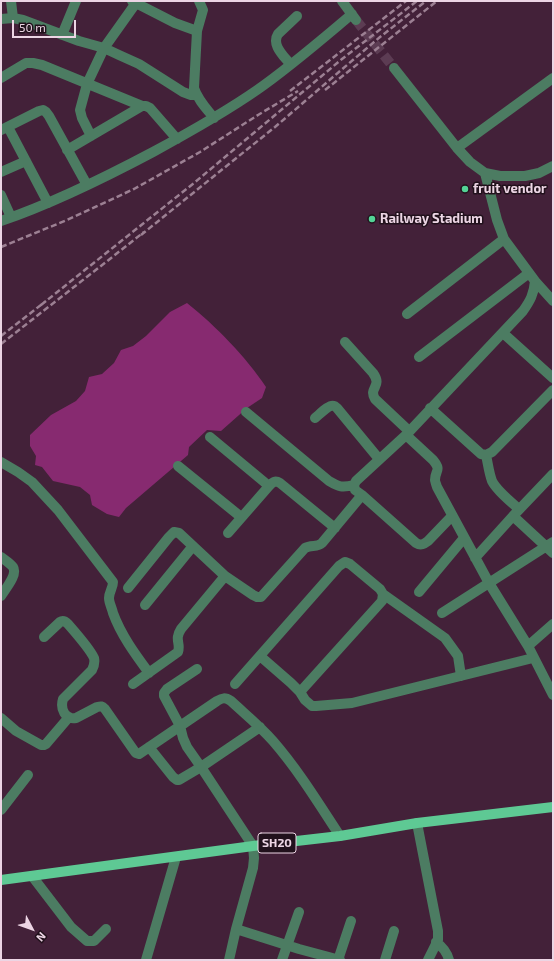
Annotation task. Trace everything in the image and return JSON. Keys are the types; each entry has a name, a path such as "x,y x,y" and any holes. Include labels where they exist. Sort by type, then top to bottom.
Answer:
{"main road":[{"name":"SH20","path":"1,880 253,846 340,836 417,823 553,807"}],"street":[{"path":"11,1 14,18"},
{"path":"62,35 76,1"},
{"path":"199,1 203,10 198,31 194,88 196,95 214,118"},
{"path":"1,221 48,203 106,177 214,118 257,90 354,17 342,1"},
{"path":"91,136 82,118 80,110 87,84 104,48 134,2 175,23 198,31"},
{"path":"290,64 275,42 278,34 298,16"},
{"path":"1,19 14,18 23,20 79,41 104,48 139,64 183,92 196,95"},
{"path":"1,78 26,63 42,65 150,108 177,139"},
{"path":"394,68 457,148 470,162 485,173 500,176 525,176 539,173 553,166"},
{"path":"457,148 553,78"},
{"path":"67,150 142,106"},
{"path":"48,203 26,161 4,129 39,110 43,110 49,116 87,185"},
{"path":"1,172 26,161"},
{"path":"485,173 497,220 504,239 535,281 553,302"},
{"path":"1,195 11,217"},
{"path":"407,314 504,239"},
{"path":"419,357 529,272"},
{"path":"246,412 329,481 338,486 345,487 354,485 356,481 407,433 523,311 534,292 535,281"},
{"path":"503,333 553,378"},
{"path":"345,342 377,378 372,395 375,399 437,464 438,469 435,480 437,487 489,583 528,646 553,695"},
{"path":"430,408 481,454 486,455 492,452 553,390"},
{"path":"315,418 331,405 334,406 379,459"},
{"path":"210,437 269,486"},
{"path":"442,613 489,583 551,547 516,513 493,482 486,455"},
{"path":"1,462 27,478 58,510 112,582 113,585 109,598 115,618 127,642 149,673"},
{"path":"178,466 241,518"},
{"path":"475,558 553,474"},
{"path":"228,533 274,482 278,482 335,528"},
{"path":"354,485 356,490 419,545 428,541 452,516"},
{"path":"128,588 174,532 179,533 225,576 253,595 261,597 306,548 309,546 320,546 362,495"},
{"path":"419,592 464,538"},
{"path":"145,605 194,546"},
{"path":"1,557 12,567 14,571 12,579 1,596"},
{"path":"236,684 339,566 345,562 350,564 380,589 383,594 445,638 458,656 461,676"},
{"path":"133,684 178,652 178,636 181,629 225,576"},
{"path":"300,692 382,601 383,594"},
{"path":"44,637 60,622 64,621 68,624 94,658 94,667 92,670 63,699 61,704 62,709 69,717 73,719 102,706 136,753 141,753 217,701 227,698 260,727 273,741 304,781 340,836"},
{"path":"528,646 552,629"},
{"path":"260,656 300,692 305,700 312,706 352,703 533,658"},
{"path":"197,669 167,689 164,696 180,726 187,747 253,846 253,868 229,960"},
{"path":"1,718 16,731 41,745 44,745 69,717"},
{"path":"149,747 176,780 181,779 201,767 260,727"},
{"path":"1,810 28,775"},
{"path":"417,823 438,931 438,940 428,960"},
{"path":"146,960 176,857"},
{"path":"32,876 71,927 87,942 94,941 106,929"},
{"path":"282,960 299,912"},
{"path":"236,929 339,960 351,921"},
{"path":"385,960 394,931"},
{"path":"436,942 446,951 449,960"}],"shaded area":[{"path":"187,303 209,322 249,364 266,387 262,398 247,408 221,431 207,430 189,447 188,455 126,508 119,517 107,514 92,505 90,495 80,487 53,481 42,467 35,465 36,456 30,446 30,435 51,415 76,401 85,391 89,377 102,374 114,363 121,350 133,346 146,336 170,312"}],"tunnel":[{"path":"356,20 394,68"}],"railway":[{"path":"290,91 406,1"},
{"path":"41,305 194,183 342,59 417,1"},
{"path":"141,235 275,127 380,37 426,1"},
{"path":"325,90 437,1"},
{"path":"1,247 67,220 134,189 200,152 298,91"},
{"path":"1,344 144,232"},
{"path":"1,336 46,301"}],"place":[{"name":"fruit vendor","path":"465,189"},
{"name":"Railway Stadium","path":"372,219"}]}
